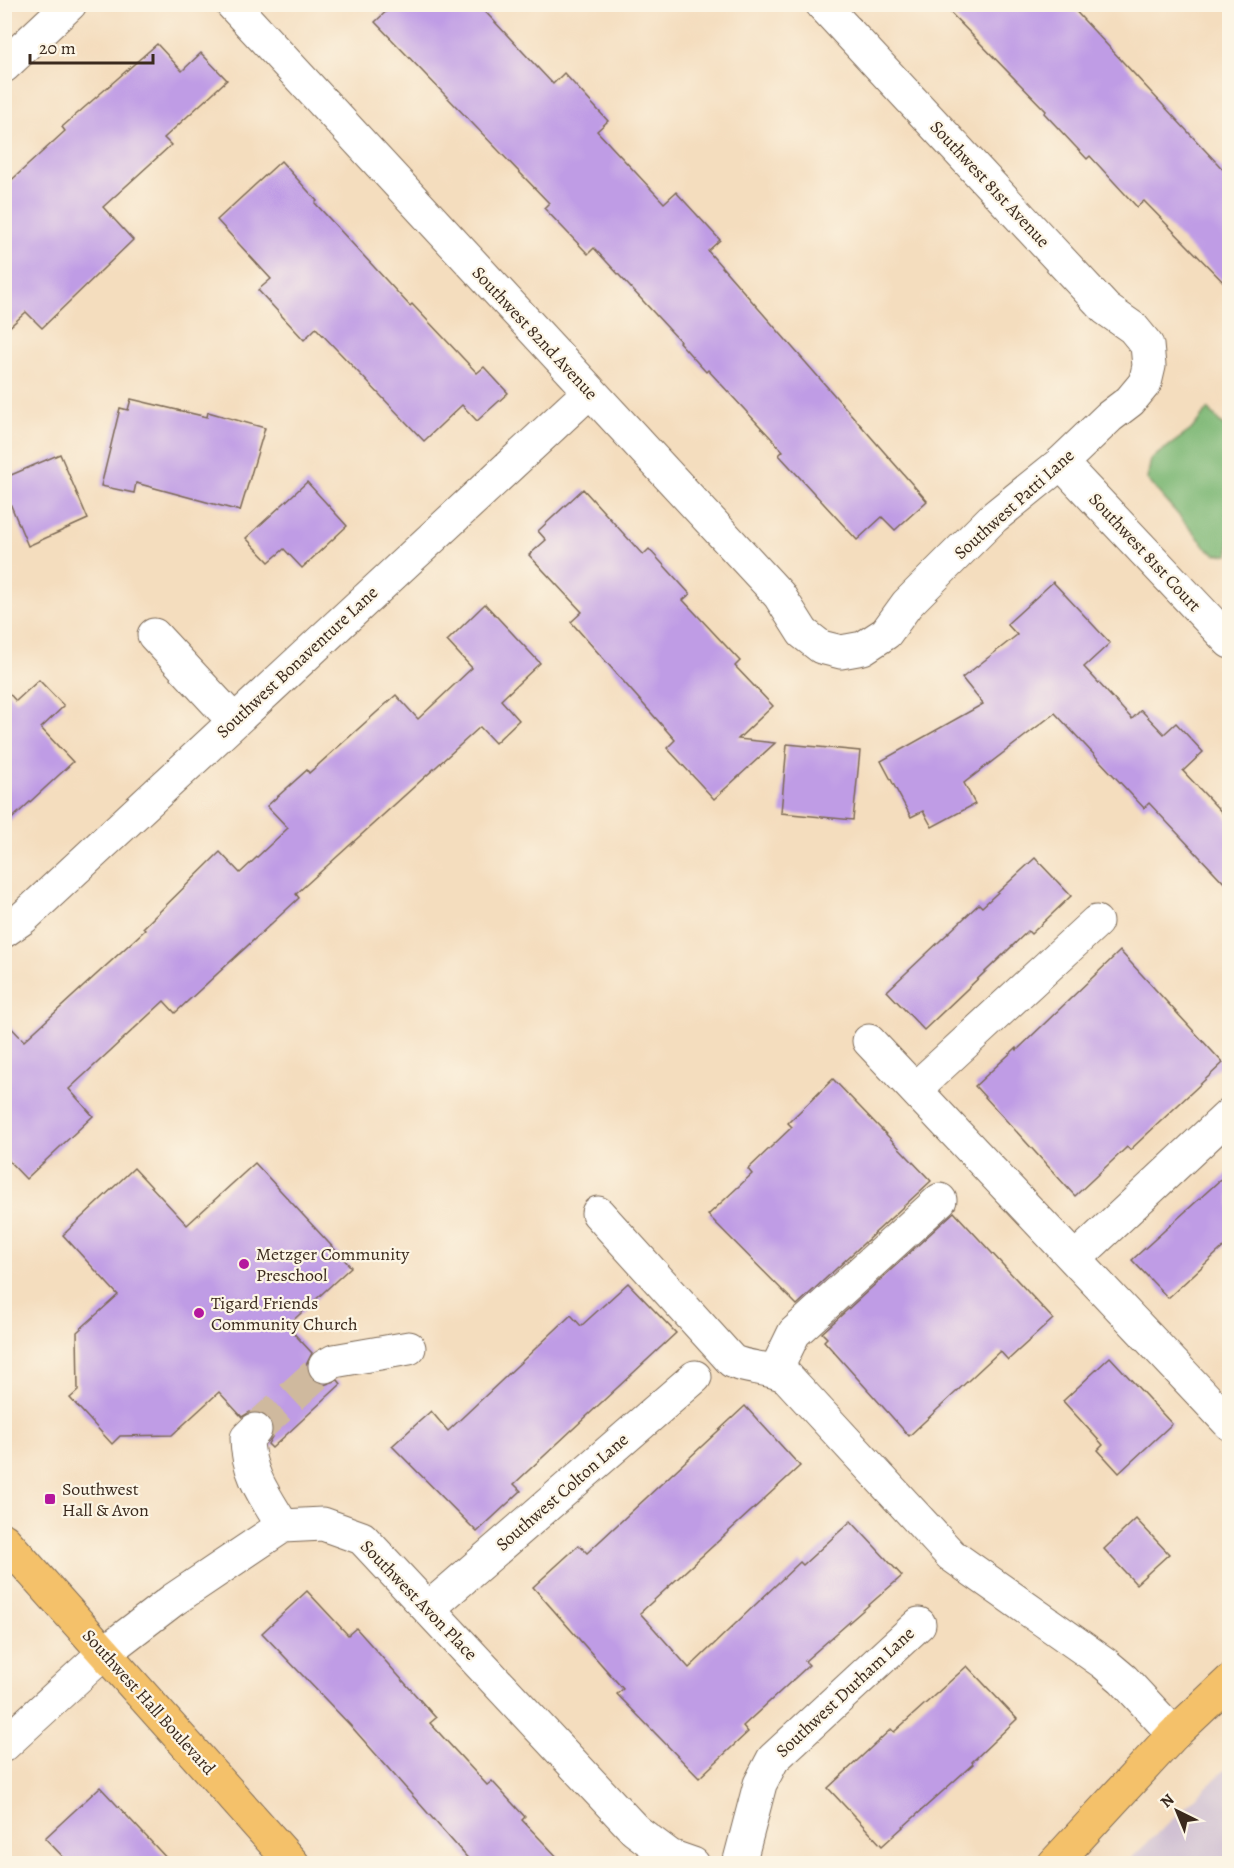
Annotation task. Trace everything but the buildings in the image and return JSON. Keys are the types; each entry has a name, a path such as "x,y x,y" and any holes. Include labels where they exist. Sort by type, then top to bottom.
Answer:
{"main road":[{"name":"Southwest Hall Boulevard","path":"4,1540 293,1863"},
{"path":"1054,1863 1174,1734 1230,1681"}],"street":[{"path":"4,66 70,4"},
{"name":"Southwest 82nd Avenue","path":"232,4 779,595 803,633 821,647 842,652"},
{"name":"Southwest 81st Avenue","path":"822,4 1106,309 1133,328 1147,345 1149,366"},
{"name":"Southwest Patti Lane","path":"842,652 863,648 886,633 907,604 993,518 1130,401 1145,383 1149,366"},
{"name":"Southwest Bonaventure Lane","path":"4,931 23,918 589,392"},
{"name":"Southwest 81st Court","path":"1060,463 1229,640"},
{"path":"154,635 234,721"},
{"path":"915,1089 1096,922"},
{"path":"869,1041 1230,1424"},
{"path":"1075,1259 1230,1114"},
{"path":"776,1370 794,1333 940,1200"},
{"path":"598,1213 732,1361 745,1368 776,1370 787,1377 951,1556 1104,1663 1123,1679 1174,1734"},
{"path":"325,1366 334,1361 410,1348"},
{"name":"Southwest Colton Lane","path":"429,1608 695,1377"},
{"path":"4,1745 105,1652 173,1600 283,1526 256,1483 247,1458 247,1438 255,1430"},
{"name":"Southwest Avon Place","path":"283,1526 323,1524 362,1538 635,1830 670,1856 693,1863"},
{"name":"Southwest Durham Lane","path":"739,1863 760,1784 773,1759 919,1624"}],"shaded area":[{"path":"1229,1766 1229,1863 1126,1863"}],"green space":[{"path":"1208,409 1229,432 1229,555 1216,554 1208,549 1147,479 1151,459 1191,430"}],"tunnel":[{"path":"255,1430 325,1366"}],"place":[{"name":"Metzger Community Preschool","path":"244,1264"},
{"name":"Tigard Friends Community Church","path":"199,1313"},
{"name":"Southwest Hall & Avon","path":"50,1499"}]}
